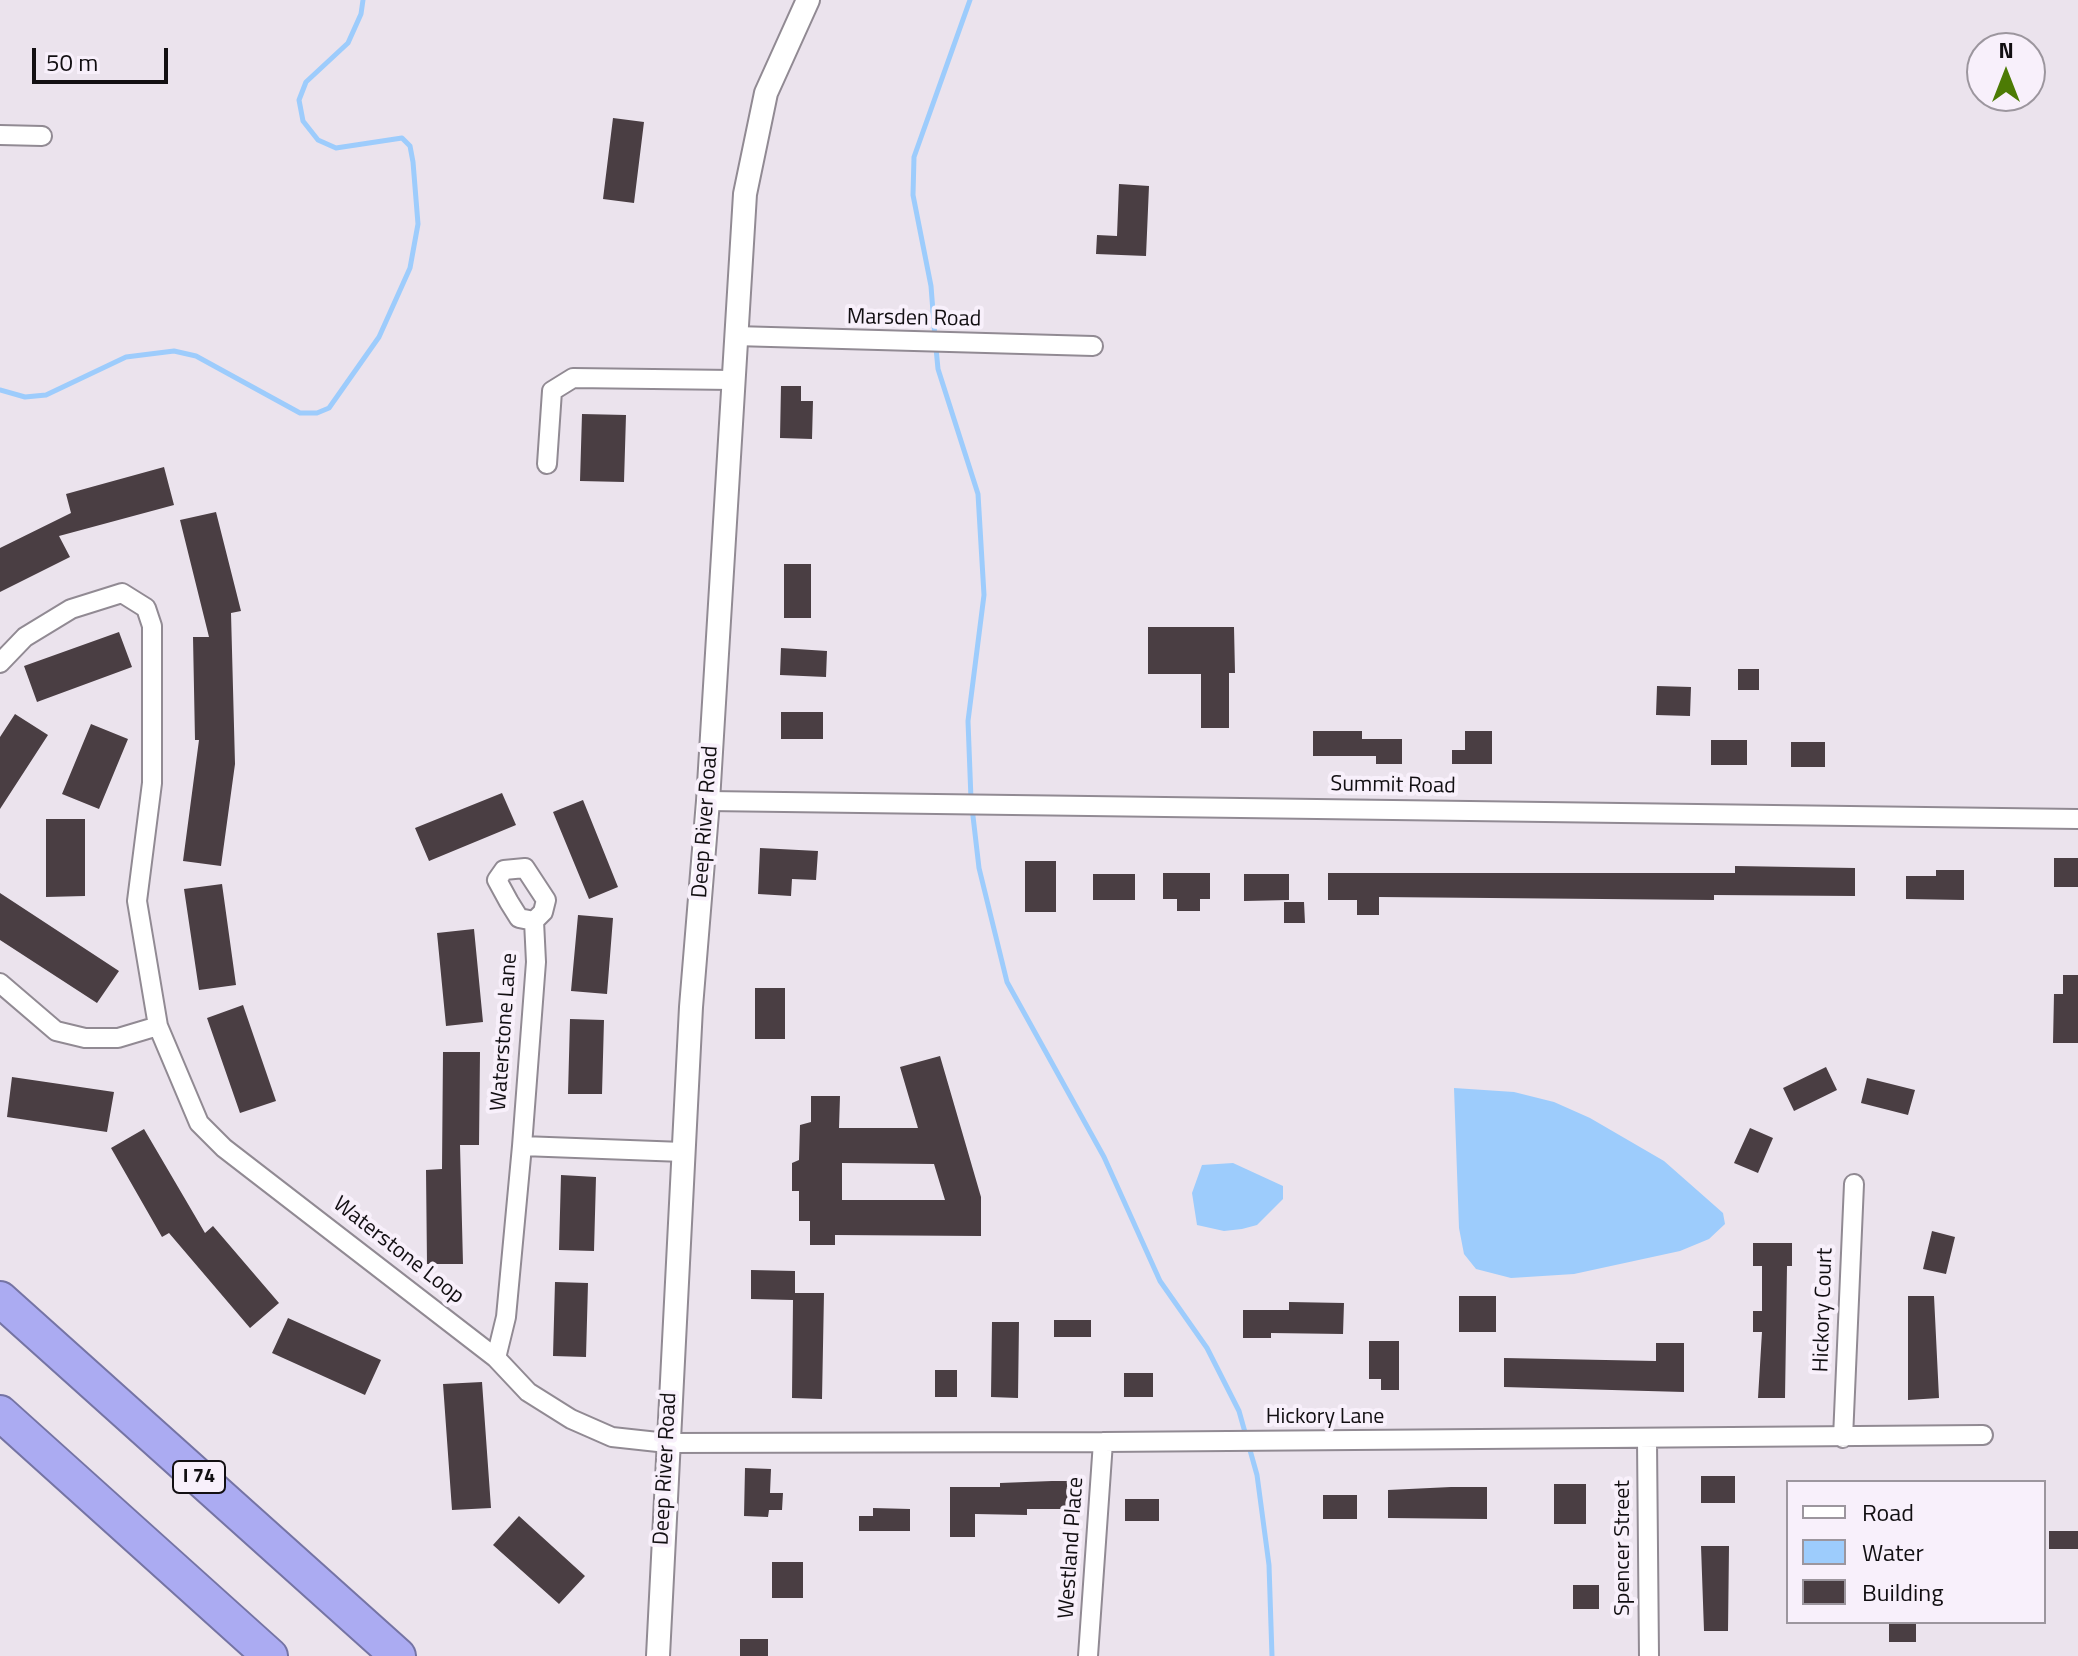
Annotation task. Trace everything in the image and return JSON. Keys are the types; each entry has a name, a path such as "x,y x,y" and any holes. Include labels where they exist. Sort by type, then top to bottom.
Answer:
{"highway":[{"name":"I 74","path":"0,1299 398,1656"},
{"path":"0,1413 270,1656"}],"street":[{"name":"Deep River Road","path":"658,1656 683,1152 708,801 735,336 750,159 766,93 808,0"},
{"path":"0,135 42,136"},
{"name":"Marsden Road","path":"735,336 1093,346"},
{"path":"547,464 552,391 573,378 733,380"},
{"name":"Waterstone Loop","path":"0,663 25,637 71,609 122,593 146,608 152,626 152,783 137,901 158,1026 199,1123 224,1148 496,1358 528,1392 590,1429 612,1437 667,1443"},
{"name":"Summit Road","path":"708,801 2078,819"},
{"name":"Waterstone Lane","path":"496,1358 506,1317 522,1146 536,962 534,921"},
{"path":"0,983 56,1031 85,1038 118,1038 158,1026"},
{"path":"522,1146 683,1152"},
{"name":"Hickory Court","path":"1843,1438 1854,1184"},
{"name":"Hickory Lane","path":"667,1443 1647,1441 1983,1435"},
{"name":"Spencer Street","path":"1647,1441 1649,1656"},
{"name":"Westland Place","path":"1088,1656 1103,1442"}],"water":[{"path":"1454,1088 1514,1092 1554,1102 1590,1118 1664,1161 1723,1213 1725,1224 1709,1239 1680,1251 1574,1274 1511,1278 1476,1269 1464,1254 1459,1228"},
{"path":"1233,1163 1283,1186 1283,1199 1257,1225 1224,1231 1197,1225 1192,1193 1202,1165"}],"building":[{"path":"613,118 644,122 634,203 603,199"},
{"path":"1119,184 1149,186 1146,256 1096,254 1097,235 1117,236"},
{"path":"781,386 801,386 801,401 813,401 812,439 780,438"},
{"path":"582,414 626,415 624,482 580,481"},
{"path":"164,467 174,505 59,536 70,557 0,592 0,548 71,513 66,494"},
{"path":"216,512 241,611 231,613 235,764 221,866 183,861 199,740 195,740 193,637 209,637 180,520"},
{"path":"784,564 811,564 811,618 784,618"},
{"path":"1148,627 1234,627 1235,673 1229,673 1229,728 1201,728 1201,674 1148,674"},
{"path":"119,632 132,667 37,702 24,666"},
{"path":"781,648 827,651 826,677 780,675"},
{"path":"1738,669 1759,669 1759,690 1738,690"},
{"path":"1657,686 1691,687 1690,716 1656,715"},
{"path":"781,712 823,712 823,739 781,739"},
{"path":"15,714 48,735 0,809 0,737"},
{"path":"91,724 128,739 99,809 62,794"},
{"path":"1313,731 1362,731 1362,739 1402,739 1402,764 1376,764 1376,756 1313,756"},
{"path":"1465,731 1492,731 1492,764 1452,764 1452,750 1465,750"},
{"path":"1711,740 1747,740 1747,765 1711,765"},
{"path":"1791,742 1825,742 1825,767 1791,767"},
{"path":"502,793 516,825 429,861 415,828"},
{"path":"583,800 618,887 589,899 553,812"},
{"path":"46,819 85,819 85,896 46,897"},
{"path":"760,848 818,851 816,880 792,879 791,896 758,894"},
{"path":"2054,858 2078,858 2078,887 2054,887"},
{"path":"1025,861 1056,861 1056,912 1025,912"},
{"path":"1735,866 1855,868 1855,896 1714,895 1714,900 1379,897 1379,915 1357,915 1357,900 1328,900 1328,873 1735,873"},
{"path":"1936,870 1964,870 1964,900 1906,899 1906,876 1936,876"},
{"path":"1163,873 1210,873 1210,899 1200,899 1200,911 1177,911 1177,899 1163,899"},
{"path":"1093,874 1135,874 1135,900 1093,900"},
{"path":"1244,874 1289,874 1289,900 1244,901"},
{"path":"222,884 236,985 199,990 184,889"},
{"path":"0,893 119,971 97,1003 0,940"},
{"path":"1284,902 1304,902 1305,923 1284,923"},
{"path":"578,915 613,918 607,994 571,991"},
{"path":"474,929 483,1022 446,1026 437,933"},
{"path":"2063,975 2078,975 2078,1043 2053,1043 2054,994 2063,994"},
{"path":"755,988 785,988 785,1039 755,1039"},
{"path":"243,1005 276,1101 240,1113 207,1018"},
{"path":"570,1019 604,1020 602,1094 568,1094"},
{"path":"443,1052 480,1052 479,1145 460,1145 463,1264 427,1264 426,1170 442,1169"},
{"path":"940,1056 981,1197 981,1236 835,1235 835,1245 810,1245 810,1221 799,1221 799,1191 792,1191 792,1163 799,1160 800,1125 811,1122 811,1096 840,1096 839,1128 918,1128 900,1067","holes":["842,1163 934,1164 945,1200 842,1200"]},
{"path":"1826,1067 1837,1090 1794,1111 1783,1088"},
{"path":"12,1077 114,1092 107,1132 7,1117"},
{"path":"1867,1078 1915,1090 1908,1115 1861,1103"},
{"path":"1750,1128 1773,1138 1758,1173 1734,1163"},
{"path":"144,1129 205,1233 213,1226 279,1303 250,1328 169,1233 162,1237 111,1148"},
{"path":"561,1175 596,1177 594,1251 559,1250"},
{"path":"1932,1231 1955,1237 1946,1274 1923,1269"},
{"path":"1753,1243 1792,1243 1792,1266 1787,1266 1785,1398 1758,1398 1762,1332 1753,1332 1753,1311 1762,1311 1762,1266 1753,1266"},
{"path":"751,1270 795,1271 795,1293 824,1293 822,1399 792,1398 793,1300 751,1299"},
{"path":"555,1282 588,1283 586,1357 553,1356"},
{"path":"1459,1296 1496,1296 1496,1332 1459,1332"},
{"path":"1908,1296 1934,1296 1939,1398 1908,1400"},
{"path":"1289,1302 1344,1303 1343,1334 1271,1333 1271,1338 1243,1338 1243,1310 1289,1310"},
{"path":"288,1318 381,1360 365,1395 272,1353"},
{"path":"1054,1320 1091,1320 1091,1337 1054,1337"},
{"path":"992,1322 1019,1322 1018,1398 991,1397"},
{"path":"1369,1341 1399,1341 1399,1390 1381,1390 1381,1379 1369,1379"},
{"path":"1656,1343 1684,1343 1684,1392 1504,1387 1504,1358 1656,1361"},
{"path":"935,1370 957,1370 957,1397 935,1397"},
{"path":"1124,1373 1153,1373 1153,1397 1124,1397"},
{"path":"482,1382 491,1508 452,1510 443,1384"},
{"path":"745,1468 771,1469 770,1493 783,1493 782,1510 769,1510 768,1517 744,1516"},
{"path":"1701,1476 1735,1476 1735,1503 1701,1503"},
{"path":"1076,1481 1076,1509 1027,1509 1027,1515 975,1514 975,1537 950,1537 950,1487 1000,1487 1000,1483"},
{"path":"1554,1484 1586,1484 1586,1524 1554,1524"},
{"path":"1487,1487 1487,1519 1388,1518 1388,1490"},
{"path":"1323,1495 1357,1495 1357,1519 1323,1519"},
{"path":"1125,1499 1159,1499 1159,1521 1125,1521"},
{"path":"873,1508 910,1509 910,1531 859,1531 859,1516 873,1516"},
{"path":"519,1516 585,1576 559,1604 493,1545"},
{"path":"2049,1531 2078,1531 2078,1549 2049,1549"},
{"path":"1701,1546 1729,1546 1728,1631 1704,1631"},
{"path":"772,1562 803,1562 803,1598 772,1598"},
{"path":"1573,1585 1599,1585 1599,1609 1573,1609"},
{"path":"1889,1624 1916,1624 1916,1642 1889,1642"},
{"path":"740,1639 768,1639 768,1656 740,1656"}],"waterway":[{"path":"0,390 25,397 46,395 126,357 174,351 196,356 300,413 317,413 329,408 379,337 410,268 418,224 413,162 410,146 402,138 336,148 318,140 303,121 299,100 306,82 348,43 361,14 363,0"},
{"path":"935,338 931,286 913,195 914,157 970,0"},
{"path":"936,348 938,369 978,494 984,595 968,721 971,799 979,868 1007,982 1104,1157 1160,1281 1207,1348 1239,1411 1257,1475 1269,1565 1272,1656"}]}
